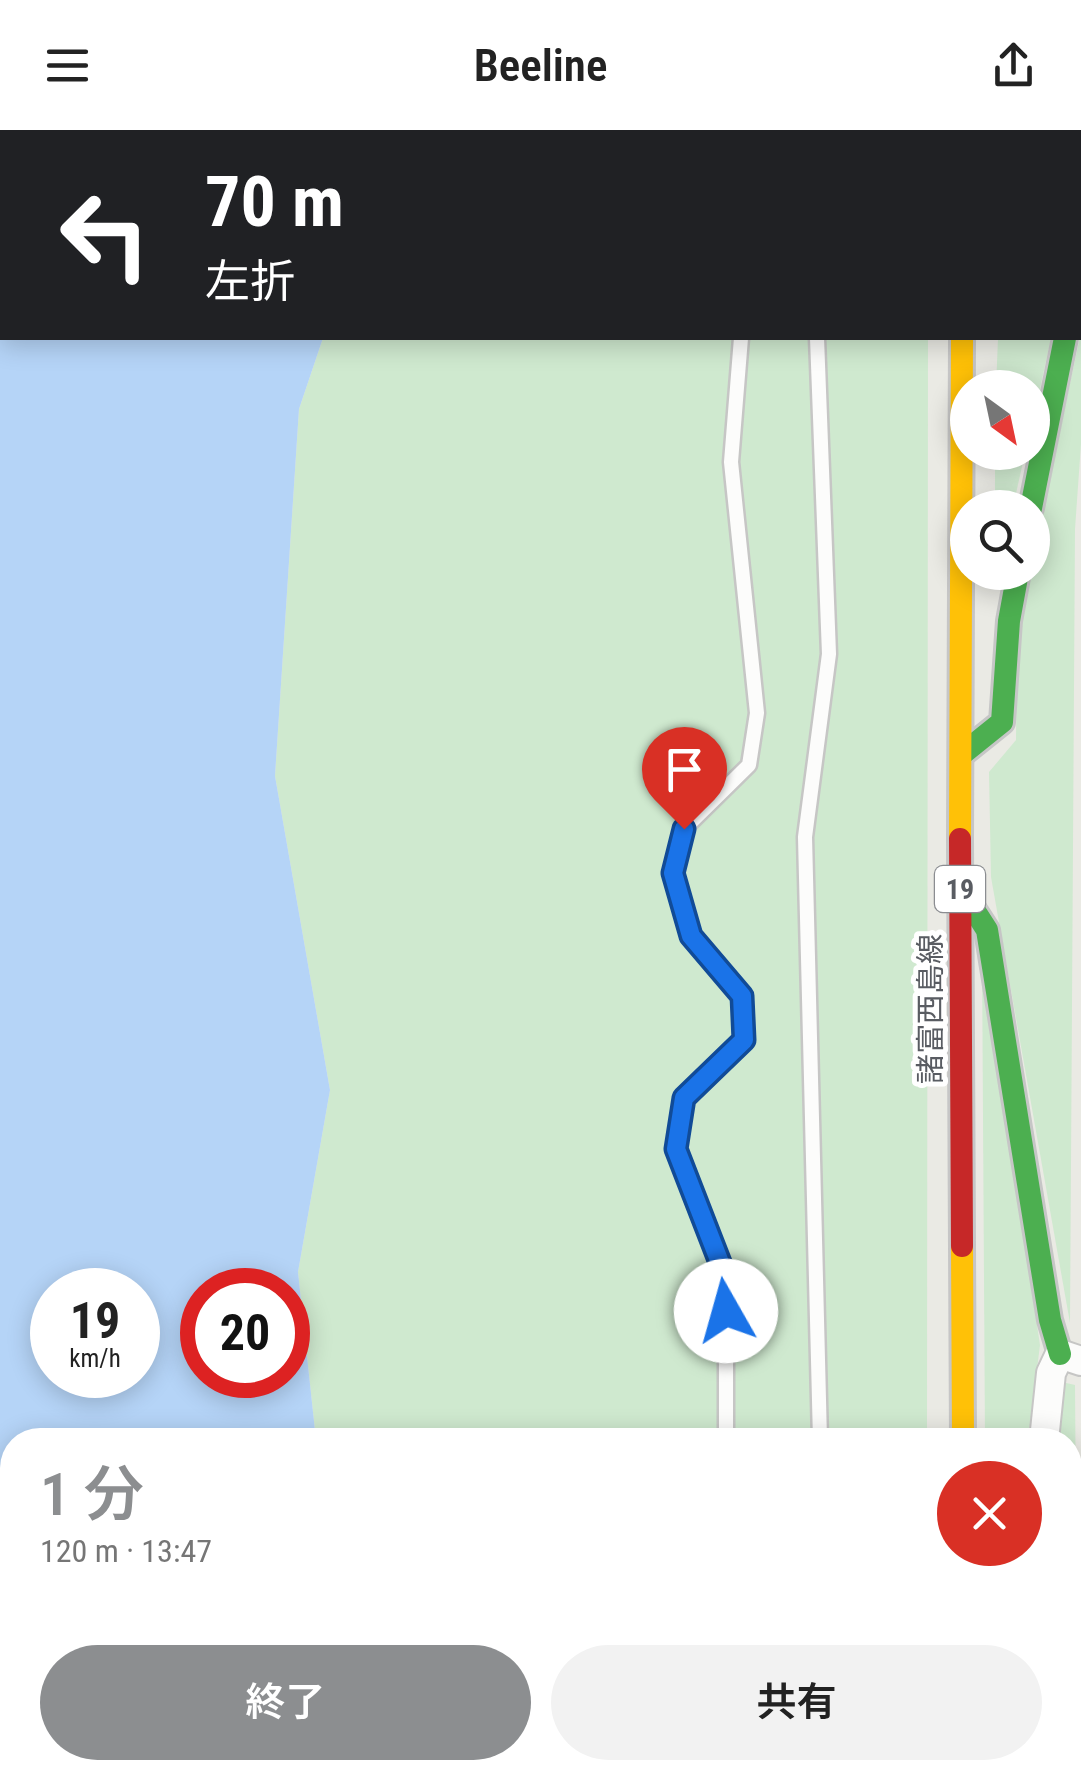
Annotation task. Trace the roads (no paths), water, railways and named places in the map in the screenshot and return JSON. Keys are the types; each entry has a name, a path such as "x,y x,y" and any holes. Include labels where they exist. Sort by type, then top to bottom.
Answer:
{"main road":[{"name":"諸富西島線","path":"962,340 964,1428"},
{"path":"1035,490 1065,340"},
{"path":"961,755 1002,722 1015,590"},
{"path":"960,888 986,930 1050,1320 1071,1358"}],"street":[{"path":"1045,1428 1051,1373 1071,1358"}],"lane":[{"path":"726,1428 726,1278 676,1149 684,1098 744,1040 742,996 691,936 673,873 684,829 749,765 757,713 731,462 741,340"},
{"path":"817,340 829,654 805,837 820,1428"}],"water":[{"path":"0,340 322,340 299,409 275,776 330,1090 299,1268 180,1268 180,1398 310,1398 310,1384 315,1428 0,1428"}]}
